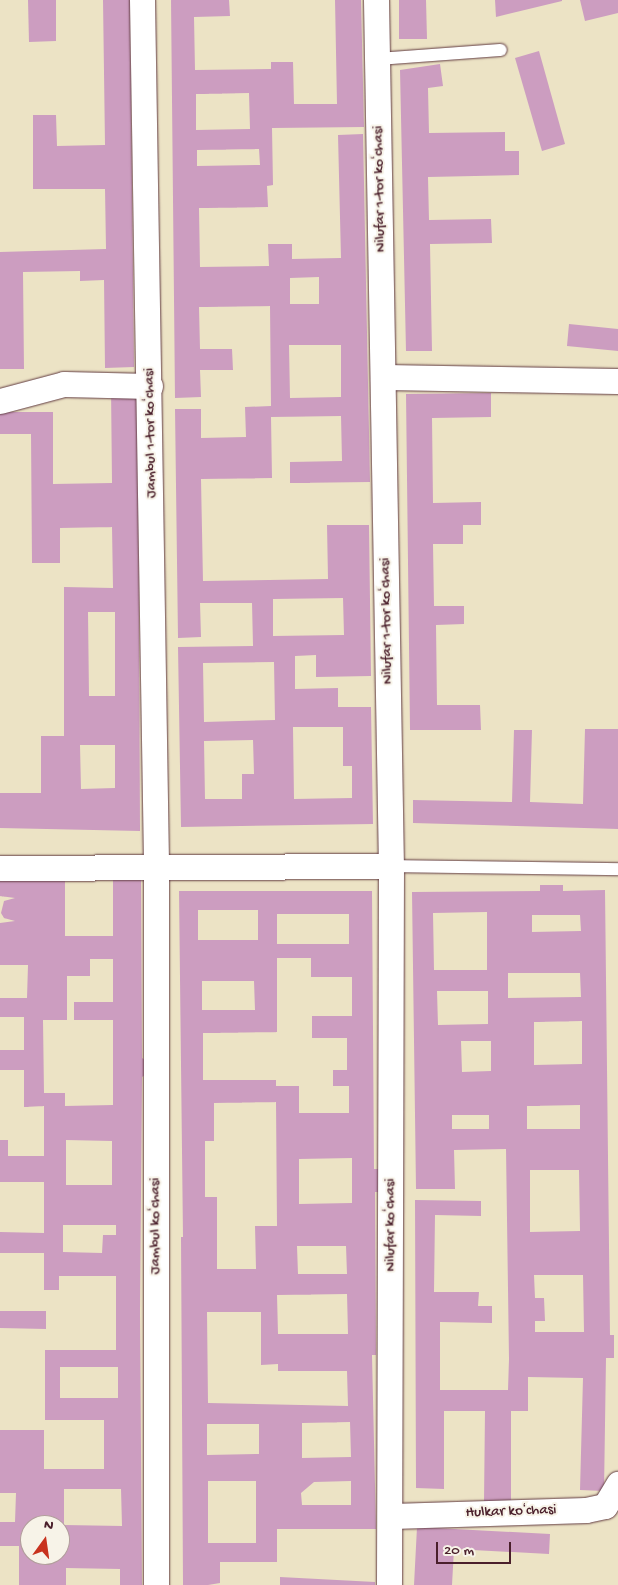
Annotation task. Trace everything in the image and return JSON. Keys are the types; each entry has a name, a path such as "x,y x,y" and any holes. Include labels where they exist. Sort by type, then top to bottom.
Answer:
{"street":[{"name":"Jambul 1-tor koʻchasi","path":"142,0 150,386 156,866"},
{"name":"Nilufar 1-tor koʻchasi","path":"376,0 391,866"},
{"path":"384,377 618,381"},
{"path":"0,401 64,384 150,386"},
{"name":"Jambul koʻchasi","path":"156,866 156,1585"},
{"path":"0,868 391,866"},
{"name":"Nilufar koʻchasi","path":"389,1585 392,1516 391,866"},
{"name":"Hulkar koʻchasi","path":"392,1516 586,1510 605,1506 618,1484"}],"lane":[{"path":"377,59 500,50"},
{"path":"391,866 618,869"}],"building":[{"path":"28,0 56,0 56,41 29,42"},
{"path":"103,0 130,0 134,367 105,368 104,280 80,281 80,271 23,272 24,369 0,369 0,252 106,249 105,189 33,189 33,115 56,115 57,146 105,145"},
{"path":"171,0 229,0 230,16 194,17 195,70 271,69 271,62 293,62 294,104 337,104 335,0 361,0 364,127 272,128 273,185 267,186 268,207 199,208 200,267 269,266 268,244 292,244 292,259 341,258 338,135 363,134 370,482 290,483 290,462 342,461 341,416 271,417 272,478 201,479 203,581 328,579 327,525 369,525 371,676 316,677 316,655 295,656 295,689 338,688 338,707 371,707 373,824 181,827 178,647 253,646 252,603 200,603 201,637 178,638 175,409 201,409 201,438 246,437 245,407 271,406 270,306 199,307 200,349 232,349 233,370 200,370 201,397 175,398","holes":["249,93 250,129 196,130 196,94","259,149 260,165 197,166 197,150","319,277 319,304 290,304 290,278","289,345 341,345 341,397 290,398","343,598 344,635 273,636 273,599","274,662 275,720 204,722 203,663","293,727 343,727 343,766 352,766 352,798 294,799","253,740 254,774 242,774 242,799 205,799 204,741"]},
{"path":"399,0 426,0 427,39 399,39"},
{"path":"495,0 562,0 562,1 496,17"},
{"path":"580,0 618,0 618,13 585,21"},
{"path":"539,51 565,144 542,151 515,58"},
{"path":"440,64 443,86 428,88 429,133 505,132 505,151 519,151 519,175 428,177 429,220 491,219 492,243 430,244 432,351 406,351 400,70"},
{"path":"569,324 618,329 618,351 567,346"},
{"path":"138,387 140,831 0,828 0,793 41,793 41,736 64,736 64,587 113,588 112,527 60,528 60,563 32,563 31,434 0,434 0,412 53,412 53,484 112,483 111,388","holes":["88,612 115,612 115,696 89,696","80,745 115,745 115,788 81,789"]},
{"path":"491,393 491,417 432,418 433,503 481,502 481,525 463,525 463,544 433,544 434,606 464,606 464,624 436,625 437,705 480,705 481,730 410,730 406,394"},
{"path":"585,729 618,729 618,829 413,823 413,800 512,802 514,730 532,730 530,802 583,804"},
{"path":"0,877 65,880 65,936 113,936 113,880 141,880 142,1058 145,1060 145,1075 142,1077 140,1312 142,1585 120,1585 120,1569 66,1568 66,1585 19,1585 19,1546 0,1546 0,1522 15,1522 16,1493 0,1493 0,1430 44,1430 44,1469 104,1469 104,1420 45,1420 45,1350 116,1350 116,1276 59,1276 59,1290 44,1290 44,1253 0,1253 0,1232 44,1233 44,1182 0,1182 0,1140 8,1140 8,1156 44,1156 44,1106 24,1107 24,1070 0,1070 0,1050 24,1050 24,1017 0,1017 0,998 27,998 28,965 0,965 0,923 15,921 4,918 1,913 4,901 15,898 0,896","holes":["90,959 113,959 113,1002 74,1002 74,1020 113,1020 113,1105 65,1106 65,1093 44,1093 43,1020 67,1020 67,976 90,976","66,1140 112,1141 112,1185 66,1185","63,1225 116,1225 116,1235 103,1235 102,1253 63,1252","60,1367 118,1367 118,1398 60,1398"]},
{"path":"540,885 563,885 563,891 605,890 610,1335 614,1335 614,1358 606,1358 604,1491 580,1490 583,1378 528,1377 528,1411 511,1411 511,1501 484,1501 485,1411 444,1411 444,1489 416,1488 415,1200 481,1201 481,1216 435,1215 434,1292 479,1292 478,1306 492,1306 492,1323 440,1322 440,1390 508,1390 509,1359 506,1149 454,1150 455,1189 416,1189 412,892 540,891","holes":["487,912 487,970 434,970 433,913","532,915 580,915 581,931 532,932","508,973 580,973 581,997 508,998","437,991 488,991 488,1024 438,1025","582,1021 582,1064 534,1065 534,1022","461,1041 491,1041 491,1071 462,1072","580,1105 580,1129 527,1129 527,1106","452,1115 489,1115 489,1129 452,1129","530,1170 579,1170 580,1231 530,1232","534,1275 583,1275 584,1332 535,1332 535,1321 545,1321 544,1298 535,1298"]},
{"path":"179,891 372,891 374,1169 380,1169 380,1192 375,1192 376,1355 372,1355 376,1529 277,1529 277,1562 220,1562 220,1583 183,1585 181,1237 183,1237","holes":["198,910 258,910 258,940 198,940","277,914 349,914 349,944 277,944","277,958 311,958 311,977 352,977 352,1016 312,1016 312,1038 347,1038 347,1070 333,1070 333,1086 349,1086 349,1113 299,1113 299,1086 276,1086 276,1080 203,1080 203,1033 277,1032","202,981 254,981 255,1010 202,1010","276,1102 277,1226 255,1226 256,1269 217,1269 217,1197 205,1197 205,1141 214,1141 214,1103","352,1158 352,1203 299,1204 299,1159","297,1246 346,1246 347,1274 298,1274","347,1294 348,1334 278,1334 277,1295","207,1312 261,1312 261,1365 278,1364 278,1371 347,1371 348,1406 208,1403","350,1422 351,1457 302,1458 302,1423","207,1424 259,1424 259,1454 207,1455","208,1481 256,1481 256,1543 208,1543","351,1481 351,1505 302,1505 301,1493 314,1482"]},
{"path":"0,1311 46,1311 46,1329 0,1328"},
{"path":"417,1527 550,1534 549,1554 454,1549 452,1585 414,1585"},
{"path":"280,1577 375,1582 375,1585 280,1585"}]}
